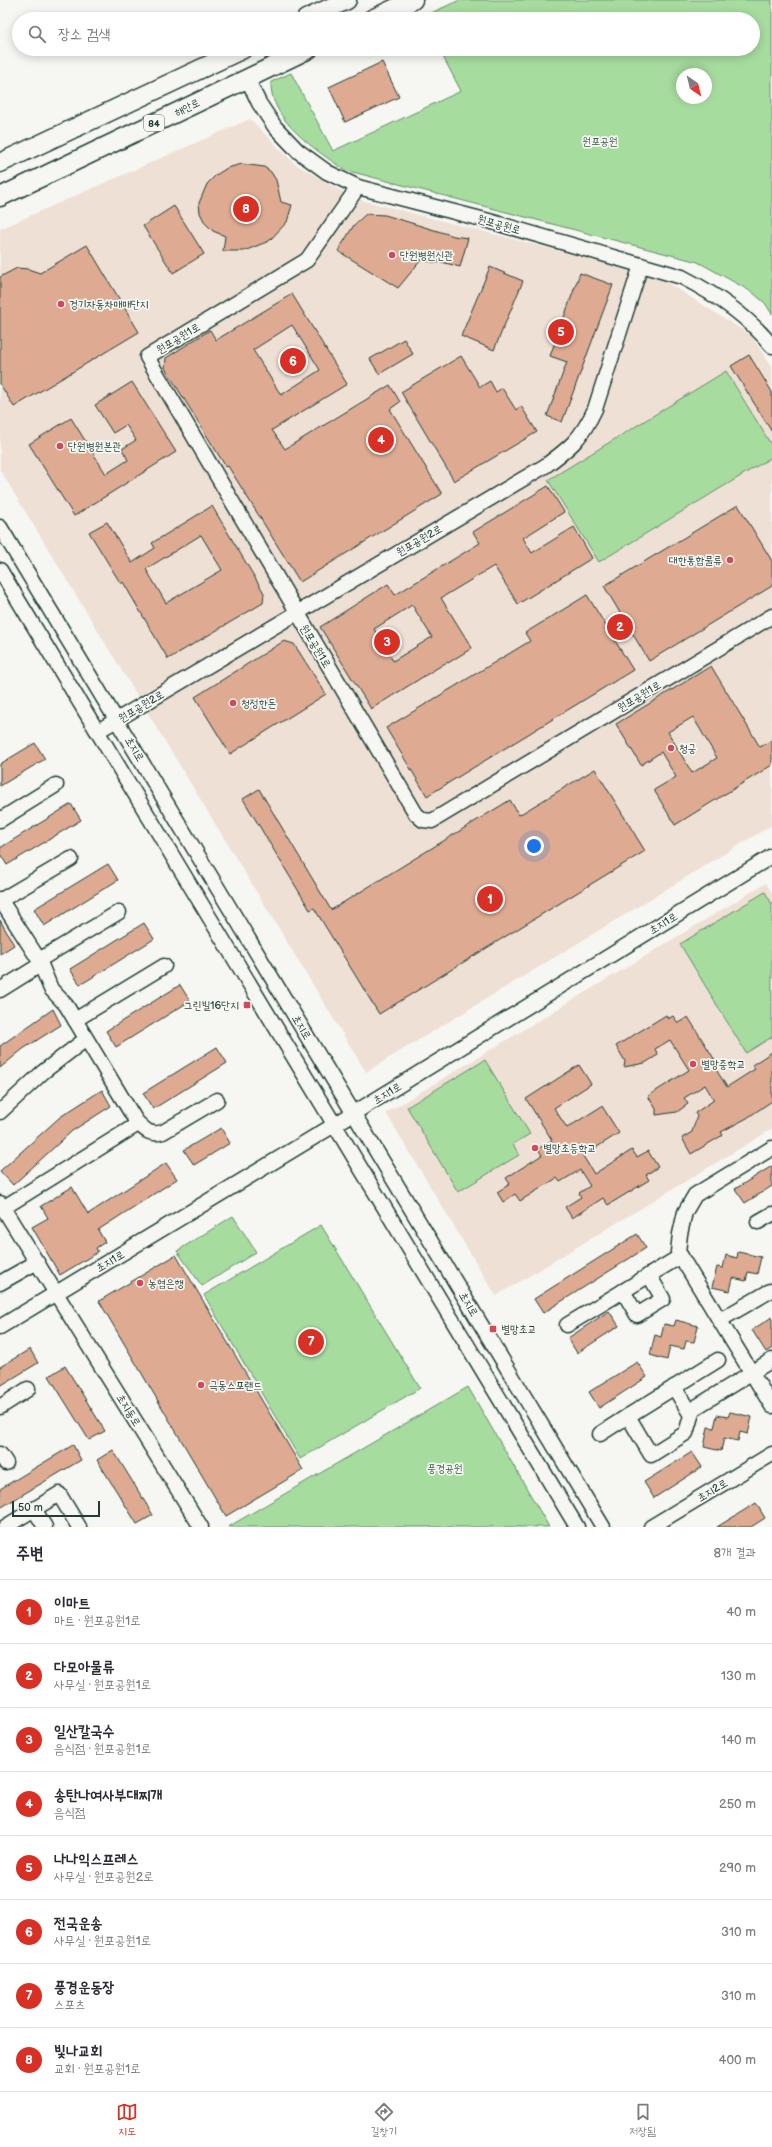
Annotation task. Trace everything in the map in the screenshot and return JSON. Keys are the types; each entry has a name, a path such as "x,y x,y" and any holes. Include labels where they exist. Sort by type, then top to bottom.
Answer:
{"main road":[{"path":"321,12 347,0"},
{"path":"387,12 412,0"},
{"path":"0,163 228,56"},
{"name":"해안로","path":"0,196 294,56"}],"street":[{"name":"원포공원로","path":"248,78 259,103 275,127 298,152 327,172 358,187 489,221 682,277 705,289 742,315 758,329 772,346"},
{"name":"원포공원1로","path":"358,187 307,260 147,357 416,814 423,820 432,821 772,616"},
{"name":"원포공원2로","path":"98,732 296,612 545,466 570,448 585,430 595,409 641,265"},
{"name":"초지로","path":"0,527 118,720 603,1527"},
{"name":"초지로","path":"0,570 577,1527"},
{"path":"0,820 56,785"},
{"path":"71,859 0,900 40,962 51,989 66,1005 138,1124 146,1131 155,1135 217,1100"},
{"name":"초지1로","path":"0,1327 770,861"},
{"path":"0,990 40,962 119,912"},
{"path":"75,1020 164,966"},
{"path":"0,1112 43,1072 86,1038"},
{"path":"2,1206 138,1124"},
{"path":"772,1148 695,1196 685,1212 678,1252 772,1406"},
{"name":"초지동로","path":"2,1206 201,1527"},
{"path":"758,1222 772,1214"},
{"path":"567,1325 681,1256"},
{"path":"0,1283 37,1262"},
{"path":"623,1291 637,1315 657,1303 663,1299 649,1275"},
{"path":"720,1320 770,1291"},
{"path":"600,1434 718,1360"},
{"path":"628,1416 651,1455 686,1432 693,1409 772,1360"},
{"path":"674,1387 692,1415"},
{"path":"0,1407 28,1389"},
{"name":"초지2로","path":"651,1527 772,1454"},
{"path":"8,1526 59,1494 79,1527"},
{"path":"34,1509 45,1527"}],"shaded area":[{"path":"250,119 294,163 353,198 657,276 752,336 772,368 772,825 366,1072 0,470 0,229"},
{"path":"766,883 772,893 772,1129 496,1296 386,1113"}],"green space":[{"name":"원포공원","path":"460,0 772,0 772,314 765,303 752,292 698,262 345,170 321,154 286,122 272,96 271,82 291,73 333,151 461,91 443,56 760,56 760,12 433,12"},
{"path":"726,371 772,446 772,457 599,562 548,480"},
{"path":"765,892 772,904 772,1037 746,1053 680,944"},
{"path":"485,1060 530,1134 513,1144 519,1155 458,1192 407,1107"},
{"path":"233,1216 256,1252 202,1286 177,1251"},
{"path":"321,1225 420,1388 300,1459 204,1295"},
{"name":"풍경공원","path":"468,1387 549,1527 228,1527"}],"building":[{"path":"382,62 399,97 345,122 329,87"},
{"path":"242,164 264,167 271,172 276,180 281,202 292,205 287,222 269,241 244,251 223,251 225,236 213,231 205,223 200,213 199,203 207,184 216,175 227,168"},
{"path":"174,206 204,254 173,273 143,226"},
{"name":"단원병원신관","path":"366,214 385,215 454,236 468,238 460,267 438,261 438,263 421,260 398,288 338,251 354,225"},
{"name":"경기자동차매매단지","path":"87,245 139,332 14,407 0,384 0,277 17,268 28,269 40,273"},
{"path":"490,267 523,281 494,350 461,336"},
{"path":"580,273 613,285 562,422 547,416 567,362 550,356"},
{"path":"292,294 347,384 272,430 285,449 390,385 400,402 390,409 442,494 300,582 228,466 226,467 165,368 166,358 210,330 216,340","holes":["292,325 320,370 281,395 253,350"]},
{"path":"404,339 413,354 379,374 370,359"},
{"path":"749,355 772,392 772,432 731,366"},
{"path":"461,356 480,387 490,381 496,392 502,388 516,410 521,406 537,432 454,481 401,392"},
{"name":"단원병원본관","path":"132,382 176,452 74,516 29,444 71,418 106,474 128,460 122,449 136,440 126,425 113,433 95,405"},
{"path":"548,486 564,512 523,538 532,553 574,527 592,558 518,604 494,566 441,598 472,648 371,709 320,627 388,584 395,595 480,543 473,532","holes":["412,605 432,637 393,661 374,629"]},
{"path":"738,505 772,561 772,586 649,661 604,586"},
{"path":"212,506 264,593 263,603 168,659 123,582 121,584 89,532 107,522 132,563 155,548 152,543","holes":["201,535 222,570 166,603 146,569"]},
{"path":"587,595 633,670 427,796 386,728 530,641 525,633"},
{"path":"284,641 294,644 326,694 230,754 195,697"},
{"path":"711,666 760,747 772,740 772,765 675,825 654,790 676,777 661,752 641,765 616,724","holes":["693,717 717,758 692,773 668,732"]},
{"path":"35,743 45,759 0,786 0,764"},
{"path":"595,769 645,851 379,1014 314,908 310,910 243,799 259,789 331,910 510,800 519,815"},
{"path":"71,804 81,820 7,865 0,854 0,848"},
{"path":"108,864 118,880 44,926 34,909"},
{"path":"0,920 14,945 0,954"},
{"path":"144,923 154,939 80,985 70,969"},
{"path":"180,985 190,1001 116,1047 106,1031"},
{"path":"53,1009 61,1025 23,1049 0,1068 0,1046"},
{"name":"별망중학교","path":"666,1015 668,1019 673,1016 678,1023 688,1017 718,1065 715,1068 727,1087 755,1069 752,1065 772,1052 772,1101 747,1118 721,1132 723,1135 691,1154 682,1138 692,1132 697,1116 695,1113 714,1100 705,1085 684,1098 688,1104 677,1112 656,1115 656,1109 648,1096 689,1070 670,1040 655,1049 658,1055 645,1063 624,1067 625,1061 616,1046"},
{"path":"217,1047 227,1063 153,1109 143,1093"},
{"name":"별망초등학교","path":"579,1065 591,1084 554,1108 567,1128 602,1106 619,1133 583,1156 594,1174 632,1150 637,1157 648,1151 658,1167 646,1175 649,1180 608,1205 603,1198 572,1218 565,1207 581,1197 579,1193 590,1186 580,1170 560,1182 557,1178 520,1201 515,1194 503,1202 497,1192 510,1184 506,1178 542,1155 538,1149 552,1140 526,1099"},
{"path":"102,1090 111,1106 72,1131 13,1185 0,1171 60,1117"},
{"path":"221,1128 230,1143 194,1165 184,1150"},
{"path":"166,1163 177,1179 98,1230 105,1242 96,1248 98,1252 60,1275 32,1227 48,1218 41,1206 72,1187 88,1214"},
{"path":"772,1166 772,1186 745,1203 735,1189"},
{"path":"637,1234 646,1248 543,1313 534,1299"},
{"path":"738,1252 761,1257 757,1274 748,1272 746,1281 733,1278 730,1291 712,1287 717,1267 723,1268 726,1255 737,1258"},
{"name":"극동스포랜드","path":"176,1255 303,1470 226,1516 99,1301"},
{"path":"609,1311 619,1326 577,1353 568,1338"},
{"path":"772,1317 772,1348 766,1352 752,1330"},
{"path":"676,1320 698,1326 694,1342 686,1341 684,1349 670,1346 667,1360 650,1355 655,1335 661,1337 664,1324 674,1326"},
{"path":"30,1349 38,1363 0,1386 0,1367"},
{"path":"637,1362 647,1377 599,1408 589,1392"},
{"path":"65,1366 105,1431 89,1440 49,1376"},
{"path":"730,1412 752,1417 748,1434 740,1432 738,1441 724,1438 721,1451 704,1447 708,1427 714,1428 717,1415 728,1417"},
{"path":"73,1445 81,1460 0,1508 0,1489"},
{"path":"113,1450 153,1515 137,1524 97,1460"},
{"path":"692,1452 702,1467 654,1498 644,1482"},
{"path":"756,1503 765,1518 751,1527 717,1527"}],"place":[{"name":"빛나교회","path":"246,209"},
{"name":"단원병원신관","path":"392,255"},
{"name":"경기자동차매매단지","path":"61,304"},
{"name":"나나익스프레스","path":"561,332"},
{"name":"전국운송","path":"293,361"},
{"name":"송탄나여사부대찌개","path":"381,440"},
{"name":"단원병원본관","path":"60,446"},
{"name":"대한통합물류","path":"730,560"},
{"name":"다모아물류","path":"620,627"},
{"name":"일산칼국수","path":"387,642"},
{"name":"청정한돈","path":"233,703"},
{"name":"청궁","path":"671,748"},
{"name":"이마트","path":"490,899"},
{"name":"그린빌16단지","path":"247,1005"},
{"name":"별망중학교","path":"693,1064"},
{"name":"별망초등학교","path":"535,1148"},
{"name":"농협은행","path":"140,1283"},
{"name":"별망초교","path":"493,1329"},
{"name":"풍경운동장","path":"311,1342"},
{"name":"극동스포랜드","path":"201,1385"}]}
